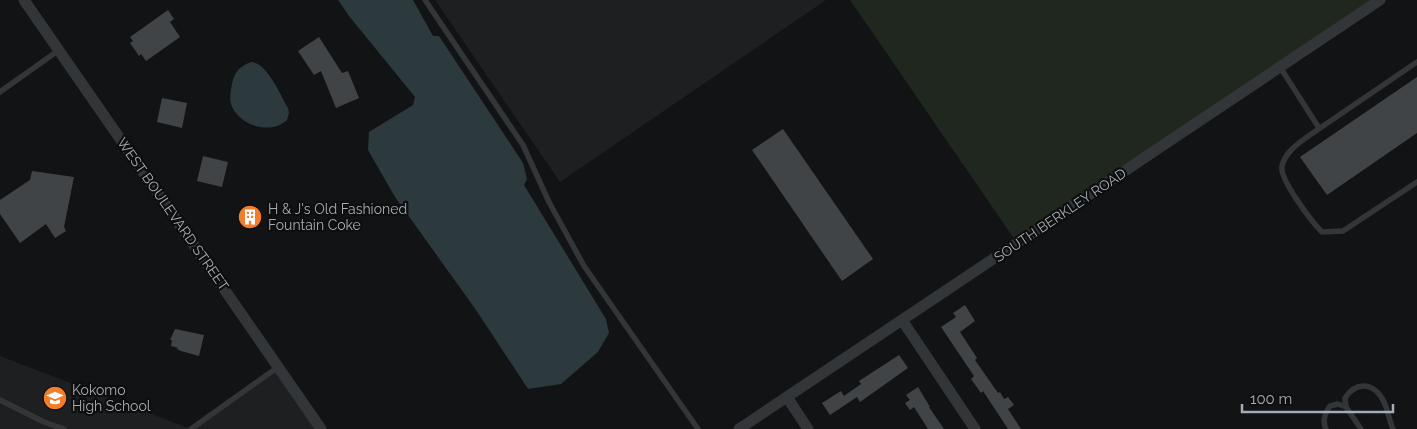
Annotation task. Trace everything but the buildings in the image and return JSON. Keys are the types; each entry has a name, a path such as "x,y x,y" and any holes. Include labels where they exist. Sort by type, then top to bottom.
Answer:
{"street":[{"name":"WEST BOULEVARD STREET","path":"24,0 321,429"},
{"name":"SOUTH BERKLEY ROAD","path":"739,429 1380,0"},
{"path":"902,320 975,429"},
{"path":"787,397 808,429"}],"lane":[{"path":"425,0 524,145 549,202 584,266 698,429"},
{"path":"0,92 59,50"},
{"path":"1417,62 1319,128 1293,148 1285,157 1281,167 1282,177 1313,223 1322,232 1343,231 1417,182"},
{"path":"1280,68 1319,128"},
{"path":"190,429 278,367"},
{"path":"1361,429 1346,407 1344,398 1350,390 1360,385 1368,386 1380,394 1386,405 1393,429"},
{"path":"0,400 44,422 64,429"},
{"path":"1326,429 1324,425 1326,413 1330,406 1338,404 1346,407"}],"shaded area":[{"path":"338,0 413,0 433,36 439,36 523,163 527,179 524,185 606,319 609,333 598,352 561,384 528,389 476,310 395,197 368,150 369,132 413,105 415,97"},
{"path":"435,0 826,0 560,182"},
{"path":"850,0 1380,0 1017,243"},
{"path":"251,62 257,63 268,73 288,108 287,120 279,126 267,128 248,123 237,115 231,104 230,94 236,73 243,66"},
{"name":"Kokomo High School","path":"0,356 191,429 0,429"},
{"path":"278,367 321,429 191,429"}],"place":[{"name":"H & J's Old Fashioned Fountain Coke","path":"250,217"},
{"name":"Kokomo High School","path":"55,398"}]}
